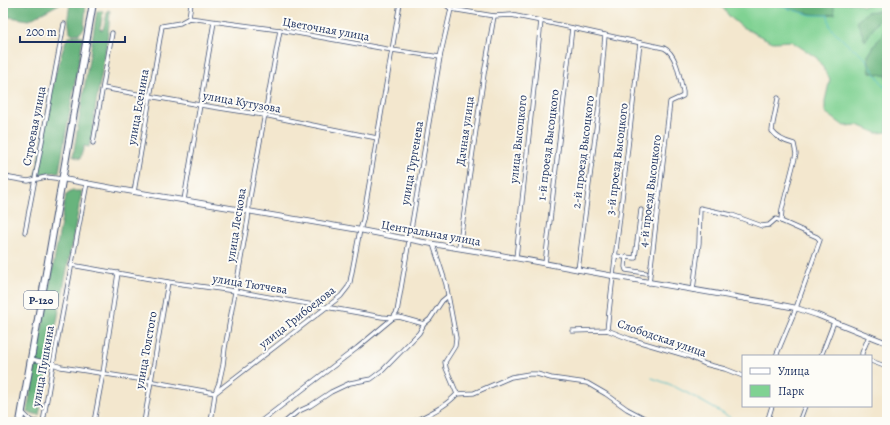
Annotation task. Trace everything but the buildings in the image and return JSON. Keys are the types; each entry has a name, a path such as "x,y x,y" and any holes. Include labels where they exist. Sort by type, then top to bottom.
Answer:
{"main road":[{"name":"Р-120","path":"20,422 93,3"}],"street":[{"path":"190,18 191,3"},
{"name":"улица Грибоедова","path":"215,393 326,308 341,296 348,288 363,220 378,138 400,3"},
{"path":"444,3 451,9 494,16 511,15 640,43"},
{"name":"улица Тургенева","path":"393,318 397,312 440,57 451,9"},
{"name":"Дачная улица","path":"458,248 494,16"},
{"name":"Цветочная улица","path":"162,26 180,23 190,18 280,30 440,57"},
{"name":"улица Высоцкого","path":"516,258 541,21"},
{"path":"184,200 214,22"},
{"name":"Строевая улица","path":"25,232 64,24"},
{"name":"улица Есенина","path":"134,192 162,26"},
{"name":"1-й проезд Высоцкого","path":"545,264 572,28"},
{"name":"улица Лескова","path":"211,422 215,393 223,365 249,211 249,203 280,30"},
{"path":"93,143 112,33"},
{"name":"2-й проезд Высоцкого","path":"578,270 599,106 605,35"},
{"name":"4-й проезд Высоцкого","path":"640,43 669,50 675,62 683,92 683,96 670,102 649,283"},
{"name":"3-й проезд Высоцкого","path":"607,330 612,276 640,43"},
{"name":"улица Кутузова","path":"103,88 264,115 378,138"},
{"path":"778,98 772,123 772,131 785,141 794,144 796,154 782,209 781,221"},
{"path":"3,175 10,178 28,181 46,177 63,179"},
{"name":"Центральная улица","path":"63,179 360,230 649,283 771,303 796,308 887,343"},
{"name":"улица Пушкина","path":"43,422 87,183"},
{"path":"693,290 700,208 732,215 762,226 769,225 776,219 817,237 820,240 796,308 776,355"},
{"path":"615,256 635,258 641,210"},
{"path":"433,244 446,284 456,338 455,346 445,362 457,394"},
{"path":"626,256 624,267 626,270 646,273"},
{"name":"улица Тютчева","path":"71,265 168,282 235,291 382,318 399,317 424,324"},
{"path":"94,422 118,273"},
{"name":"улица Толстого","path":"144,422 168,282"},
{"path":"285,422 297,412 310,406 331,392 350,383 371,379 377,375 419,333 424,324 430,319 448,296"},
{"path":"260,422 357,348 393,318"},
{"path":"821,355 834,322"},
{"name":"Слободская улица","path":"572,331 607,330 630,339 688,356 705,364 725,369 742,376"},
{"path":"862,355 869,336"},
{"path":"31,359 61,367 215,393"},
{"path":"872,361 887,367"},
{"path":"413,422 436,412 457,394 474,393 511,377 529,374 587,382 646,421 654,422"},
{"path":"768,419 772,407"},
{"path":"798,422 805,407"},
{"path":"22,412 30,422 37,422"}],"green space":[{"path":"3,3 61,3 29,20 3,16"},
{"path":"70,3 86,3 84,29 80,33 73,34 70,32 68,17"},
{"path":"714,3 775,3 777,5 856,3 863,6 874,3 887,3 887,26 868,56 870,72 887,76 887,132 877,133 858,125 844,126 825,112 825,101 830,79 817,58 791,41 773,42 742,27 729,16 723,8"},
{"path":"775,3 833,3 835,14 820,15 806,13 777,5"},
{"path":"108,10 110,11 108,34 92,136 89,147 84,146 80,159 73,156 97,11 103,11 100,29 103,30"},
{"path":"885,10 865,41 857,21 867,12"},
{"path":"887,26 887,76 870,72 868,56"},
{"path":"79,35 83,38 59,172 46,173 36,176 55,75 66,40 70,36"},
{"path":"72,191 82,191 39,415 27,412 66,195"}],"waterway":[{"path":"775,3 777,5 811,15 828,15 830,27 846,43 865,58 887,91"},
{"path":"652,378 687,393 738,422"}]}
